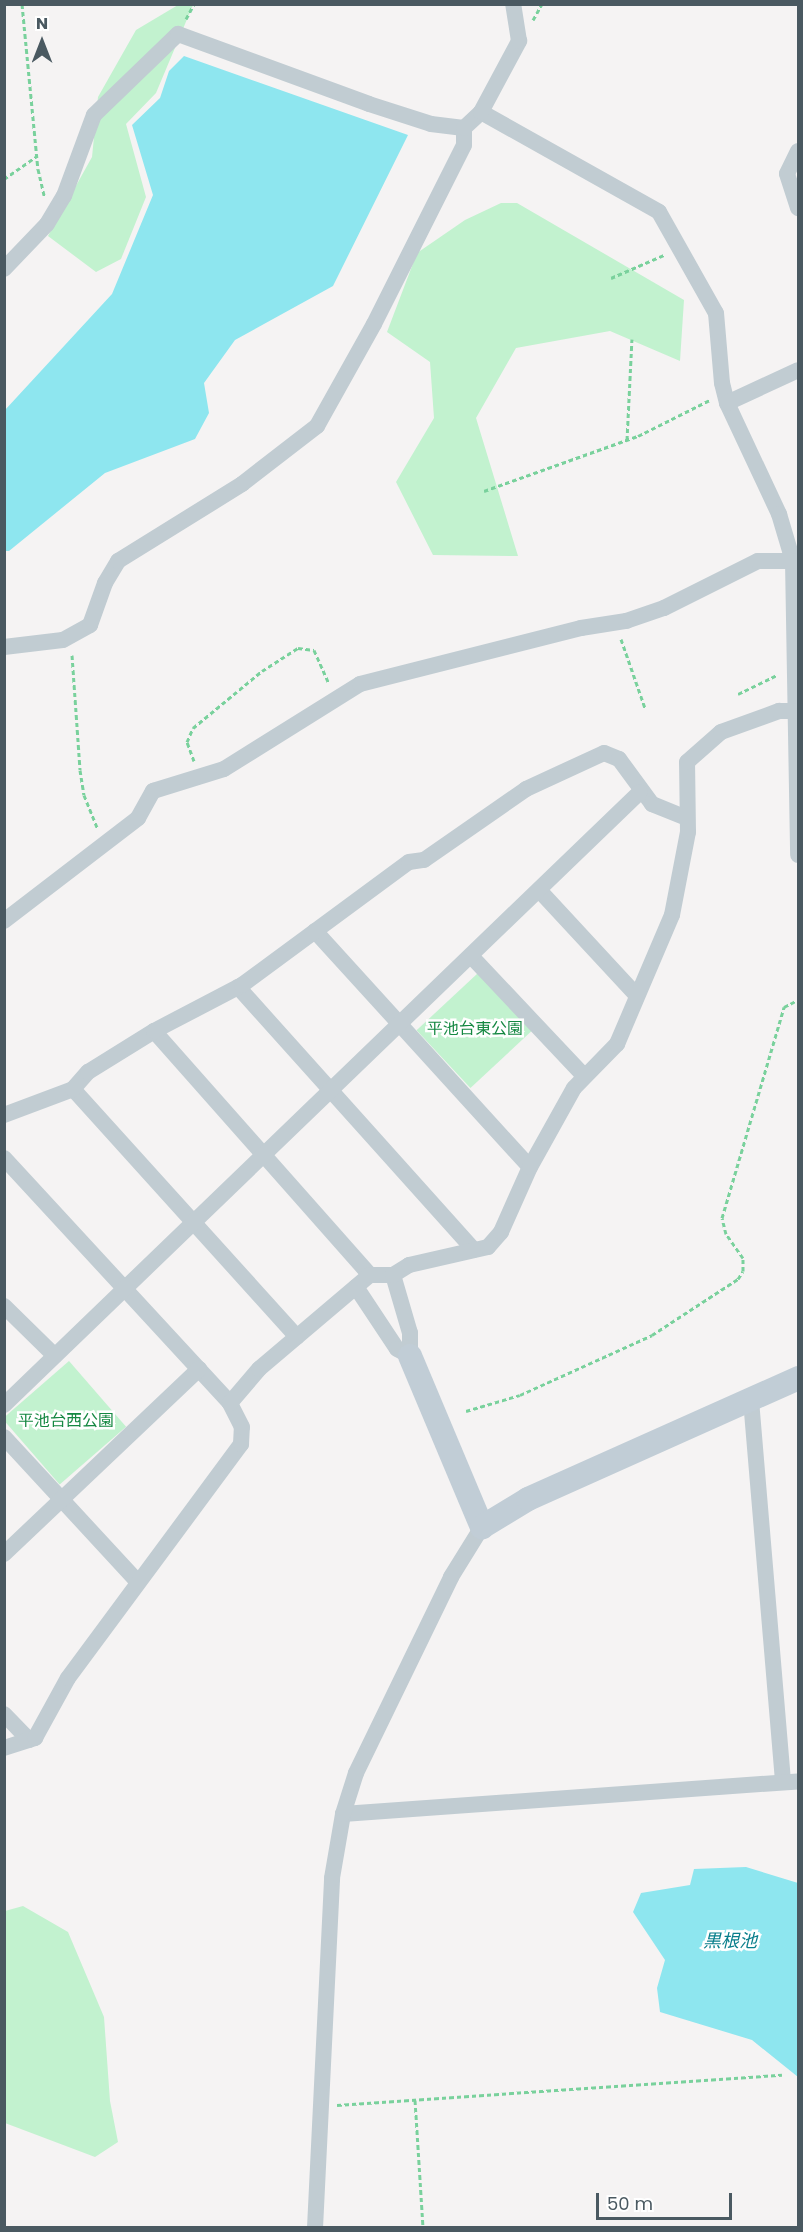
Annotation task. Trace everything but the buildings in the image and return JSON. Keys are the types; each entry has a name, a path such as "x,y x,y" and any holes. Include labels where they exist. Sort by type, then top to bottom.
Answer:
{"street":[{"path":"4,647 68,638 90,625 105,583 118,561 242,484 317,426 374,324 464,145 464,128 481,112 519,41 513,4"},
{"path":"4,269 47,224 57,207 89,122 178,34 369,104 431,124 464,128"},
{"path":"481,112 648,204 665,219 720,327 726,399 779,514 793,561 793,711 798,855"},
{"path":"798,151 787,174 798,208"},
{"path":"726,399 798,370"},
{"path":"4,921 108,845 138,818 153,791 224,769 360,684 617,622 664,608 758,561 793,561"},
{"path":"230,1403 260,1369 370,1275 393,1275 409,1265 488,1247 501,1232 530,1167 574,1088 617,1044 672,915 688,832 685,817 687,762 721,732 779,711 793,711"},
{"path":"4,1115 73,1089 88,1072 154,1031 238,987 409,862 424,860 526,789 604,753 619,759 640,792 652,804 685,817"},
{"path":"4,1405 640,792"},
{"path":"539,890 637,996"},
{"path":"315,931 530,1167"},
{"path":"471,956 584,1076"},
{"path":"238,987 474,1250"},
{"path":"154,1031 370,1275"},
{"path":"73,1089 297,1337"},
{"path":"4,1158 126,1287 230,1403 242,1427 241,1444 155,1564 137,1581 69,1678 35,1738 4,1748"},
{"path":"393,1275 410,1333 410,1356 482,1527"},
{"path":"356,1287 397,1349 410,1356"},
{"path":"4,1306 55,1356"},
{"path":"4,1554 200,1370"},
{"path":"315,2228 332,1878 343,1814 356,1773 451,1576 482,1527 528,1499 798,1378"},
{"path":"343,1814 791,1782 751,1400"},
{"path":"4,1437 137,1581"},
{"path":"4,1714 29,1740"}],"path":[{"path":"21,4 37,156 44,196 57,207"},
{"path":"4,179 37,156"},
{"path":"611,278 682,249"},
{"path":"627,440 632,339"},
{"path":"484,491 627,440 693,406 726,399"},
{"path":"617,622 645,708"},
{"path":"68,638 84,795 108,845"},
{"path":"199,776 187,742 193,728 262,671 298,648 314,650 335,699"},
{"path":"738,694 773,676 794,673"},
{"path":"466,1411 520,1395 652,1335 738,1279 743,1271 743,1258 726,1234 722,1218 784,1006 798,1000"},
{"path":"320,2106 782,2075"},
{"path":"415,2100 423,2228"}],"green space":[{"path":"178,5 193,5 156,93 126,124 146,197 121,259 96,272 48,236 92,157 98,97 136,30"},
{"path":"501,203 517,203 684,300 680,361 610,331 516,348 476,418 518,556 433,555 396,482 434,418 430,362 387,332 417,253 465,220"},
{"name":"平池台東公園","path":"478,973 532,1031 470,1088 417,1030"},
{"name":"平池台西公園","path":"69,1361 126,1427 60,1484 4,1420 4,1418"},
{"path":"23,1906 68,1932 104,2017 110,2101 118,2142 95,2157 5,2123 5,1911"}],"water":[{"path":"184,56 408,135 333,286 235,340 204,383 209,413 195,439 105,473 9,551 5,551 5,410 112,294 153,195 132,125 160,98 169,71"},
{"name":"黒根池","path":"746,1867 798,1883 798,2077 752,2040 660,2012 657,1988 665,1960 633,1912 641,1893 690,1885 694,1869"}]}
